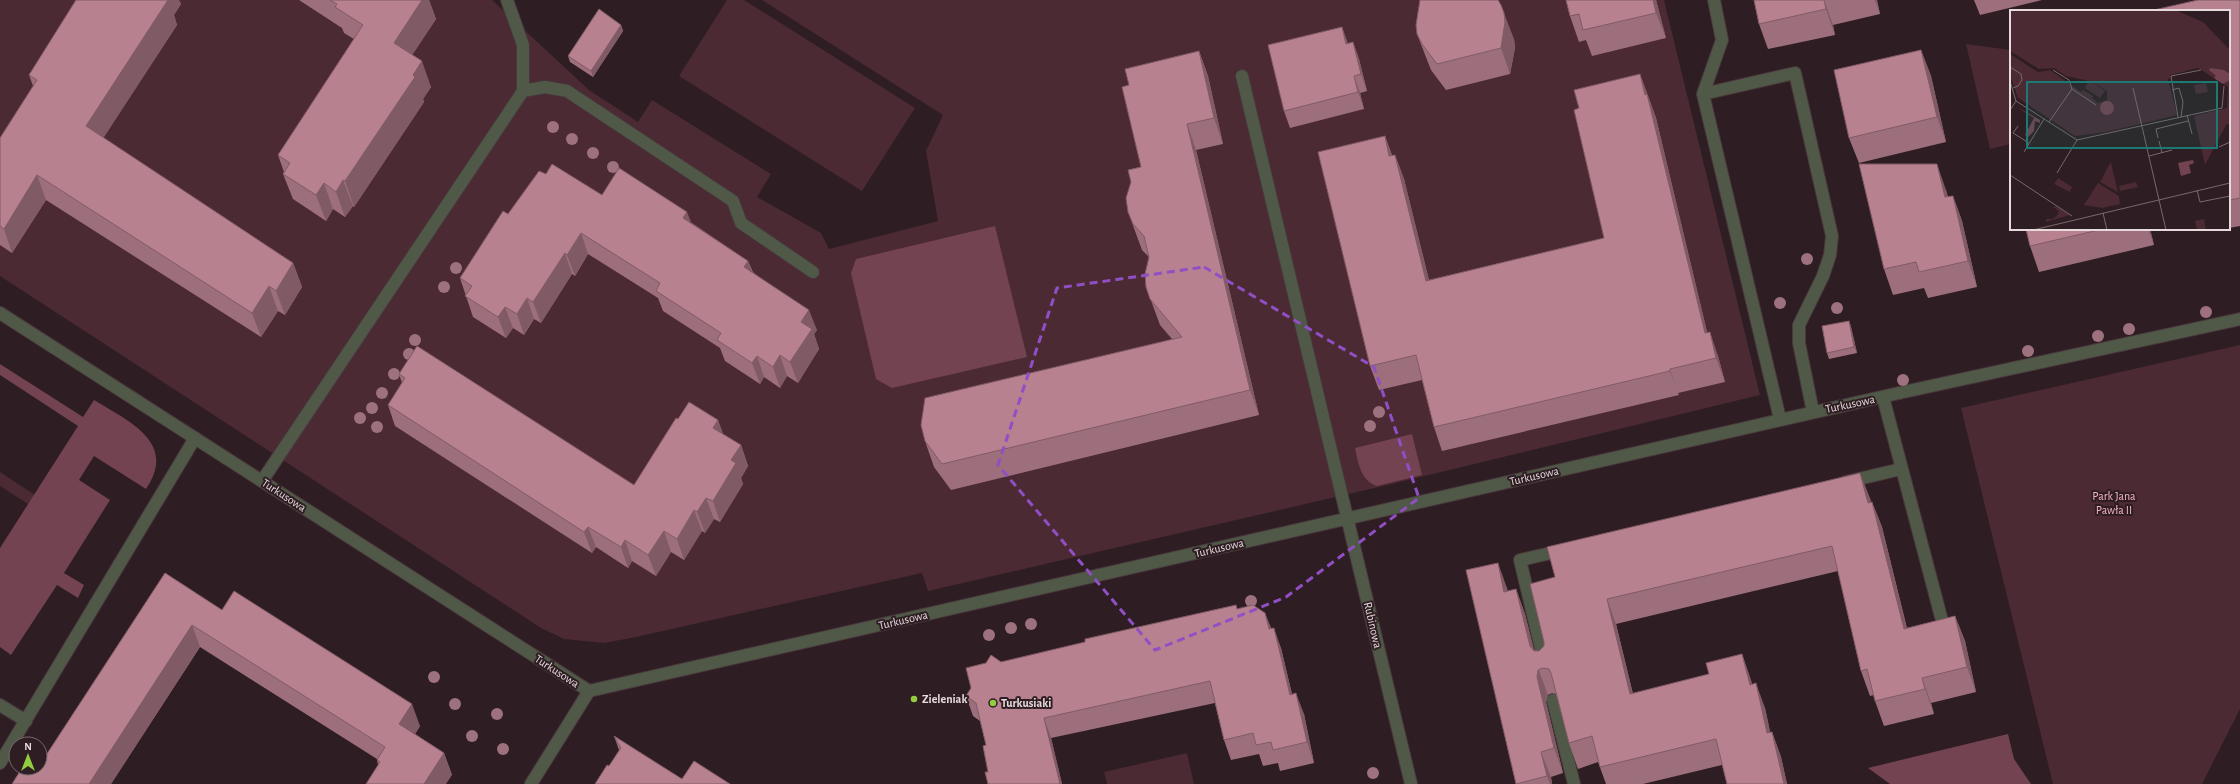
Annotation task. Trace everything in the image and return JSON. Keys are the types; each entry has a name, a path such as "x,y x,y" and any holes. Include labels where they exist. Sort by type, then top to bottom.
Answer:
{"street":[{"path":"262,481 523,91 523,45 507,0"},
{"path":"1714,0 1722,40 1703,94 1780,419"},
{"path":"1703,94 1795,73 1832,236 1830,255 1823,276 1799,325 1798,342 1813,412"},
{"name":"Rubinowa","path":"1242,76 1411,784"},
{"path":"523,91 545,87 567,91 733,201 741,223 813,272"},
{"name":"Turkusowa","path":"0,313 589,691 1780,419 2240,319"},
{"path":"1883,397 1941,617"},
{"path":"0,763 196,438"},
{"path":"1833,485 1902,469"},
{"path":"1546,669 1520,560 1573,547"},
{"path":"531,784 589,691"},
{"path":"1553,700 1574,784"},
{"path":"0,705 26,721"}],"highlighted area":[{"path":"1204,267 1374,367 1419,498 1286,597 1155,650 998,465 1057,288"}],"green space":[{"path":"0,0 492,0 589,90 638,122 652,100 771,174 757,197 821,233 829,249 938,221 926,151 943,115 762,0 1664,0 1760,395 1379,487 928,591 922,573 604,643 564,639 541,628 0,276"},
{"path":"727,0 744,0 915,108 862,191 679,76"},
{"path":"1966,44 2010,50 2010,144 1990,149"},
{"name":"Park Jana Pawła II","path":"2240,345 2240,709 2202,784 2053,784 1961,408"},
{"path":"0,472 35,495 28,504 0,486"},
{"path":"1187,753 1194,784 1107,784 1104,772"}],"shaded area":[{"path":"995,226 1027,357 892,388 876,379 851,273 856,259"},
{"path":"0,364 83,417 94,400 121,416 145,435 153,446 156,458 154,473 146,489 94,456 79,480 110,500 64,573 84,585 78,598 57,585 11,655 0,647 0,548 78,426 0,375"},
{"path":"1412,434 1422,475 1377,486 1367,480 1361,471 1355,448"},
{"path":"2008,734 2014,759 2031,784 1890,784 1868,768"}],"building":[{"path":"76,0 168,0 86,126 293,263 276,291 269,286 252,313 37,175 4,229 0,226 0,138 37,80 29,75"},
{"path":"330,0 422,0 394,43 422,61 413,75 415,77 345,181 343,180 336,192 324,183 316,195 283,174 290,163 278,155 363,25 335,7 337,4"},
{"path":"1420,0 1498,0 1504,13 1505,22 1501,48 1437,64 1422,44 1417,34 1416,25"},
{"path":"1566,0 1653,0 1656,13 1583,30 1579,14 1570,16"},
{"path":"1754,0 1824,0 1826,9 1759,24"},
{"path":"2198,0 2240,0 2240,198 2230,200 2230,10 2154,10"},
{"path":"599,9 621,25 591,71 568,56"},
{"path":"1342,27 1346,44 1353,42 1361,74 1354,76 1358,92 1284,111 1268,45"},
{"path":"1921,50 1937,117 1849,138 1834,70"},
{"path":"1199,51 1214,118 1187,124 1250,390 942,464 925,441 921,425 925,398 1182,337 1150,299 1146,287 1145,274 1149,257 1144,236 1133,224 1128,212 1126,198 1131,182 1128,170 1141,167 1122,87 1129,85 1125,69"},
{"path":"1640,74 1645,95 1647,94 1705,333 1710,332 1716,358 1670,369 1670,371 1434,427 1416,355 1370,366 1318,152 1385,136 1389,156 1395,155 1426,281 1604,238 1574,110 1579,108 1574,90"},
{"path":"552,164 602,195 619,168 687,212 683,218 748,261 744,267 809,310 801,322 812,329 790,362 780,355 773,367 757,356 752,363 717,340 721,333 656,291 660,283 581,233 567,255 565,253 533,302 527,298 517,314 505,307 498,317 465,296 472,286 460,278 503,211 508,214 539,171 546,174"},
{"path":"1859,164 1937,164 1945,197 1953,196 1968,261 1919,272 1916,262 1884,269"},
{"path":"2026,230 2099,230 2030,246"},
{"path":"1849,321 1854,347 1827,353 1822,326"},
{"path":"417,346 634,485 676,418 678,419 689,402 718,420 713,428 741,445 731,460 736,463 713,501 706,498 697,512 694,510 677,539 664,531 648,555 625,540 621,547 588,527 584,532 388,405 405,378 399,374"},
{"path":"1860,473 1868,503 1872,502 1904,629 1955,616 1967,667 1922,678 1925,689 1875,701 1867,669 1861,671 1832,546 1607,599 1630,694 1709,674 1706,663 1742,654 1750,685 1756,683 1767,733 1772,732 1784,784 1727,784 1716,739 1600,767 1592,736 1569,743 1551,673 1549,669 1542,668 1538,670 1537,677 1554,748 1541,752 1547,776 1516,784 1466,570 1498,563 1504,592 1516,589 1530,646 1534,651 1539,651 1544,646 1544,642 1530,584 1555,577 1547,547"},
{"path":"165,573 222,610 234,591 412,704 399,724 444,753 424,784 366,784 380,762 377,760 385,747 192,625 89,784 12,784 17,776 48,776 48,752"},
{"path":"1236,605 1237,609 1253,605 1265,613 1269,629 1274,628 1290,695 1296,693 1307,742 1273,750 1271,742 1256,745 1253,733 1224,740 1210,681 1044,718 1060,784 988,784 985,772 988,772 983,746 986,745 976,703 966,696 971,688 966,668 986,663 991,655 1001,662 1085,642 1085,639"},
{"path":"614,736 682,779 694,761 730,784 595,784 607,765 609,766 621,748"}],"place":[{"name":"Zieleniak","path":"914,699"},
{"name":"Turkusiaki","path":"993,703"}]}
